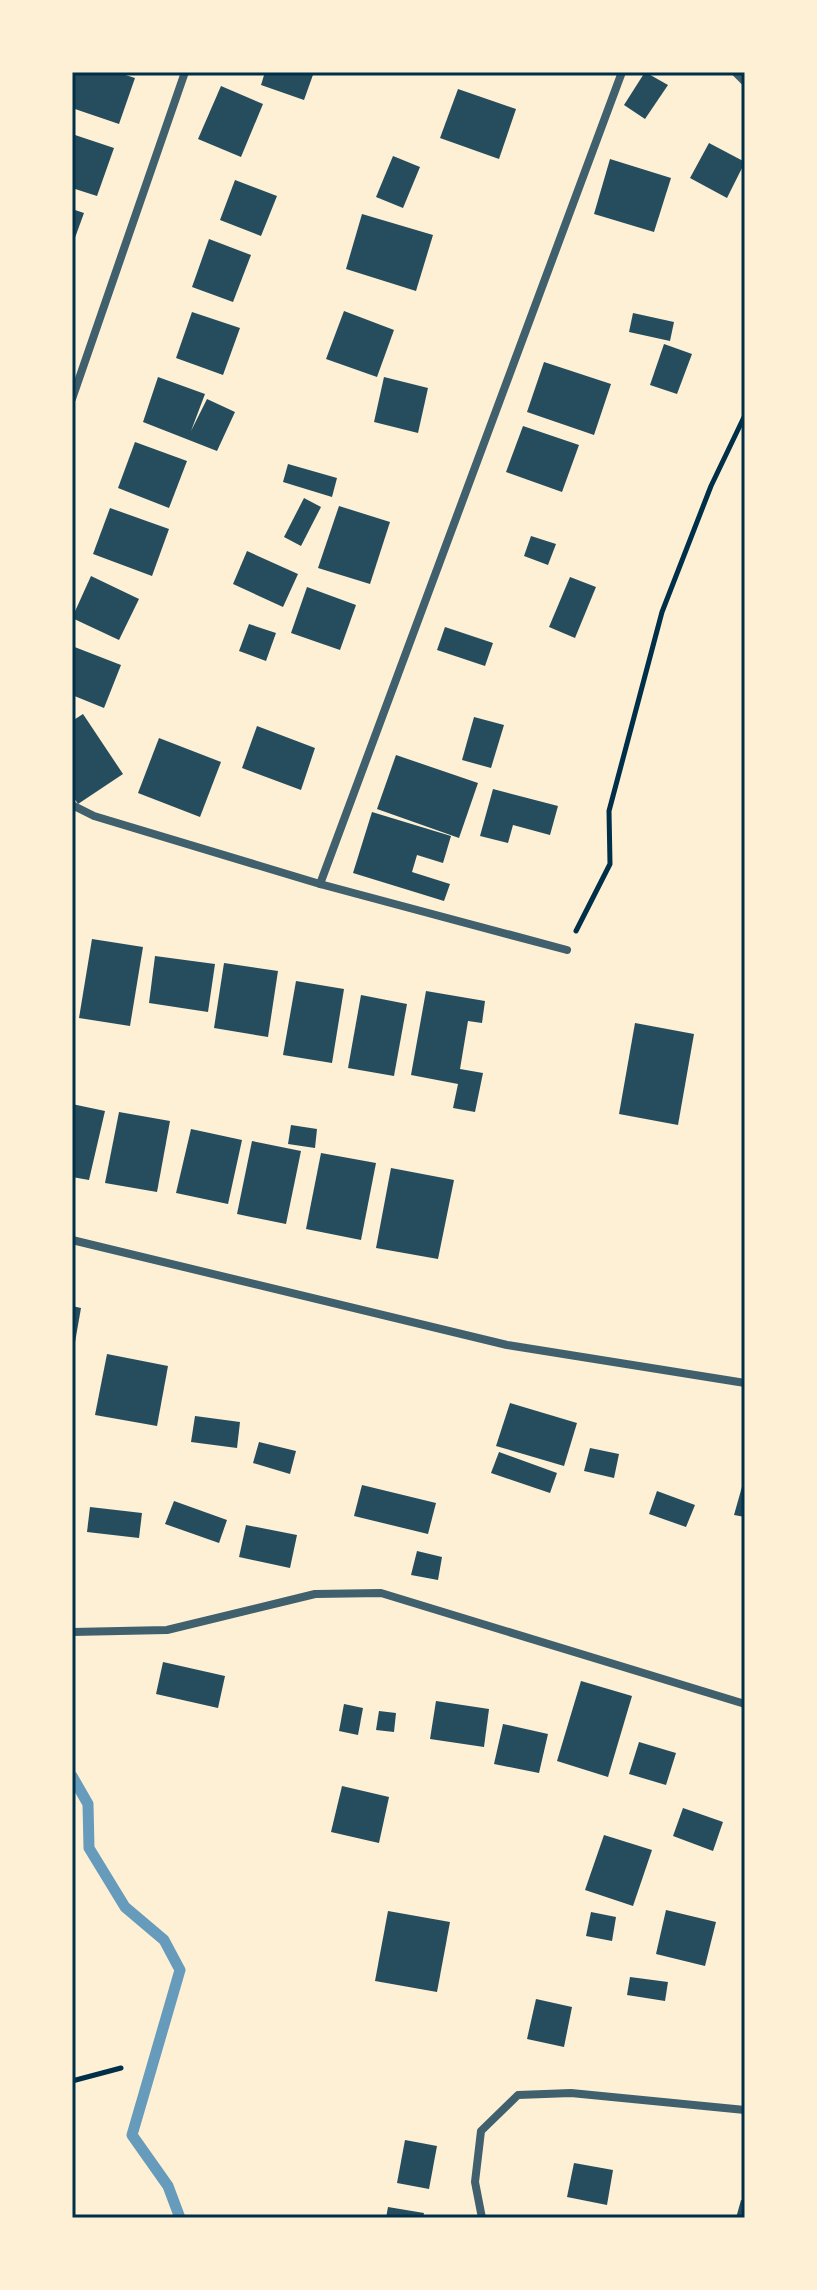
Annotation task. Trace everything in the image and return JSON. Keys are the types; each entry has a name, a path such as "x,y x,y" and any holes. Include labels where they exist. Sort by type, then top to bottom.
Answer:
{"street":[{"path":"72,399 185,72"},
{"path":"320,884 622,72"},
{"path":"735,72 745,82"},
{"path":"72,805 94,816 320,884 567,950"},
{"path":"72,1240 507,1345 745,1383"},
{"path":"72,1632 167,1630 315,1594 381,1593 745,1704"},
{"path":"482,2218 475,2182 481,2131 518,2095 571,2093 745,2110"}],"path":[{"path":"567,950 610,864 609,811 662,612 711,486 745,415"},
{"path":"72,2081 121,2068"}],"building":[{"path":"72,72 116,72 135,78 119,124 72,108"},
{"path":"265,72 314,72 304,100 261,85"},
{"path":"645,72 668,85 645,119 624,105"},
{"path":"221,86 263,104 241,157 198,139"},
{"path":"458,89 516,109 499,159 440,138"},
{"path":"72,134 114,148 97,196 72,188"},
{"path":"709,143 745,162 727,198 690,178"},
{"path":"393,156 420,167 403,208 376,197"},
{"path":"610,159 671,178 654,232 594,214"},
{"path":"235,180 277,196 261,236 220,220"},
{"path":"72,209 84,213 72,246"},
{"path":"362,214 433,235 416,291 346,269"},
{"path":"209,239 251,255 233,302 192,287"},
{"path":"344,311 394,330 377,377 326,359"},
{"path":"192,312 240,328 223,375 176,358"},
{"path":"633,313 674,322 670,341 629,332"},
{"path":"664,344 692,354 677,394 650,385"},
{"path":"544,362 611,384 594,435 527,412"},
{"path":"158,377 205,394 191,431 207,399 235,412 217,451 143,422"},
{"path":"384,377 428,388 418,433 374,422"},
{"path":"523,426 579,445 562,492 506,472"},
{"path":"135,442 187,461 169,508 118,488"},
{"path":"288,464 337,478 332,497 283,482"},
{"path":"304,498 321,507 301,546 284,537"},
{"path":"339,506 390,522 370,584 318,568"},
{"path":"110,508 169,529 152,576 93,554"},
{"path":"531,536 556,544 548,565 524,556"},
{"path":"247,551 298,574 283,607 233,584"},
{"path":"91,576 139,599 119,640 72,618"},
{"path":"570,577 596,587 575,638 549,627"},
{"path":"307,587 356,605 340,650 291,633"},
{"path":"249,624 276,633 266,661 239,651"},
{"path":"445,627 493,643 485,666 437,650"},
{"path":"72,646 121,665 104,708 72,695"},
{"path":"83,714 123,774 78,804 72,795 72,721"},
{"path":"474,717 504,725 491,768 462,760"},
{"path":"257,726 315,748 301,790 242,768"},
{"path":"159,738 221,762 200,817 138,793"},
{"path":"396,755 478,783 459,838 377,809"},
{"path":"493,789 558,806 550,835 513,825 508,843 480,836"},
{"path":"372,812 451,836 443,863 417,855 412,872 450,884 444,901 353,873"},
{"path":"92,939 143,947 130,1026 79,1018"},
{"path":"155,956 215,964 208,1012 149,1003"},
{"path":"224,963 278,971 268,1037 214,1028"},
{"path":"296,981 344,989 332,1063 283,1055"},
{"path":"426,991 485,1001 482,1023 468,1021 460,1069 483,1073 475,1112 453,1108 458,1084 411,1075"},
{"path":"361,995 407,1004 394,1076 348,1068"},
{"path":"635,1023 694,1034 678,1125 619,1114"},
{"path":"72,1104 105,1111 89,1180 72,1177"},
{"path":"119,1112 170,1121 157,1192 105,1183"},
{"path":"291,1125 317,1129 315,1148 288,1144"},
{"path":"191,1129 242,1140 228,1204 176,1193"},
{"path":"252,1141 301,1151 286,1224 237,1214"},
{"path":"321,1153 376,1163 361,1240 306,1229"},
{"path":"391,1168 454,1180 438,1259 376,1248"},
{"path":"72,1306 81,1308 74,1348 72,1348"},
{"path":"107,1354 168,1366 157,1426 95,1415"},
{"path":"510,1403 577,1423 564,1466 496,1446"},
{"path":"195,1416 240,1422 237,1448 191,1442"},
{"path":"259,1442 296,1451 290,1474 253,1463"},
{"path":"590,1448 619,1454 614,1478 584,1471"},
{"path":"499,1452 557,1473 550,1493 491,1473"},
{"path":"745,1476 745,1517 734,1515"},
{"path":"362,1485 436,1503 428,1534 354,1516"},
{"path":"657,1491 695,1505 686,1527 649,1514"},
{"path":"174,1501 227,1520 219,1543 165,1524"},
{"path":"90,1507 142,1513 139,1538 87,1532"},
{"path":"246,1525 297,1535 290,1568 239,1557"},
{"path":"417,1551 442,1557 438,1580 411,1575"},
{"path":"163,1662 225,1676 218,1708 156,1694"},
{"path":"581,1681 632,1696 608,1777 557,1761"},
{"path":"436,1701 489,1709 484,1747 430,1739"},
{"path":"344,1704 363,1708 358,1735 339,1731"},
{"path":"379,1711 396,1713 394,1732 376,1730"},
{"path":"503,1724 548,1734 539,1773 494,1764"},
{"path":"639,1742 676,1753 666,1785 629,1774"},
{"path":"342,1786 389,1797 379,1843 331,1832"},
{"path":"683,1808 723,1822 713,1851 673,1836"},
{"path":"604,1835 652,1850 633,1906 585,1890"},
{"path":"666,1910 716,1922 705,1966 656,1954"},
{"path":"388,1911 450,1922 437,1992 375,1981"},
{"path":"591,1912 616,1917 612,1941 586,1936"},
{"path":"630,1977 668,1982 665,2001 627,1995"},
{"path":"536,1999 572,2007 564,2047 527,2039"},
{"path":"405,2140 437,2146 429,2189 397,2183"},
{"path":"574,2163 613,2170 607,2205 567,2197"},
{"path":"741,2200 745,2201 745,2218 736,2218"},
{"path":"388,2207 424,2213 423,2218 386,2218"}],"waterway":[{"path":"72,1776 88,1804 89,1848 125,1907 164,1940 180,1970 132,2135 168,2186 180,2218"}]}
